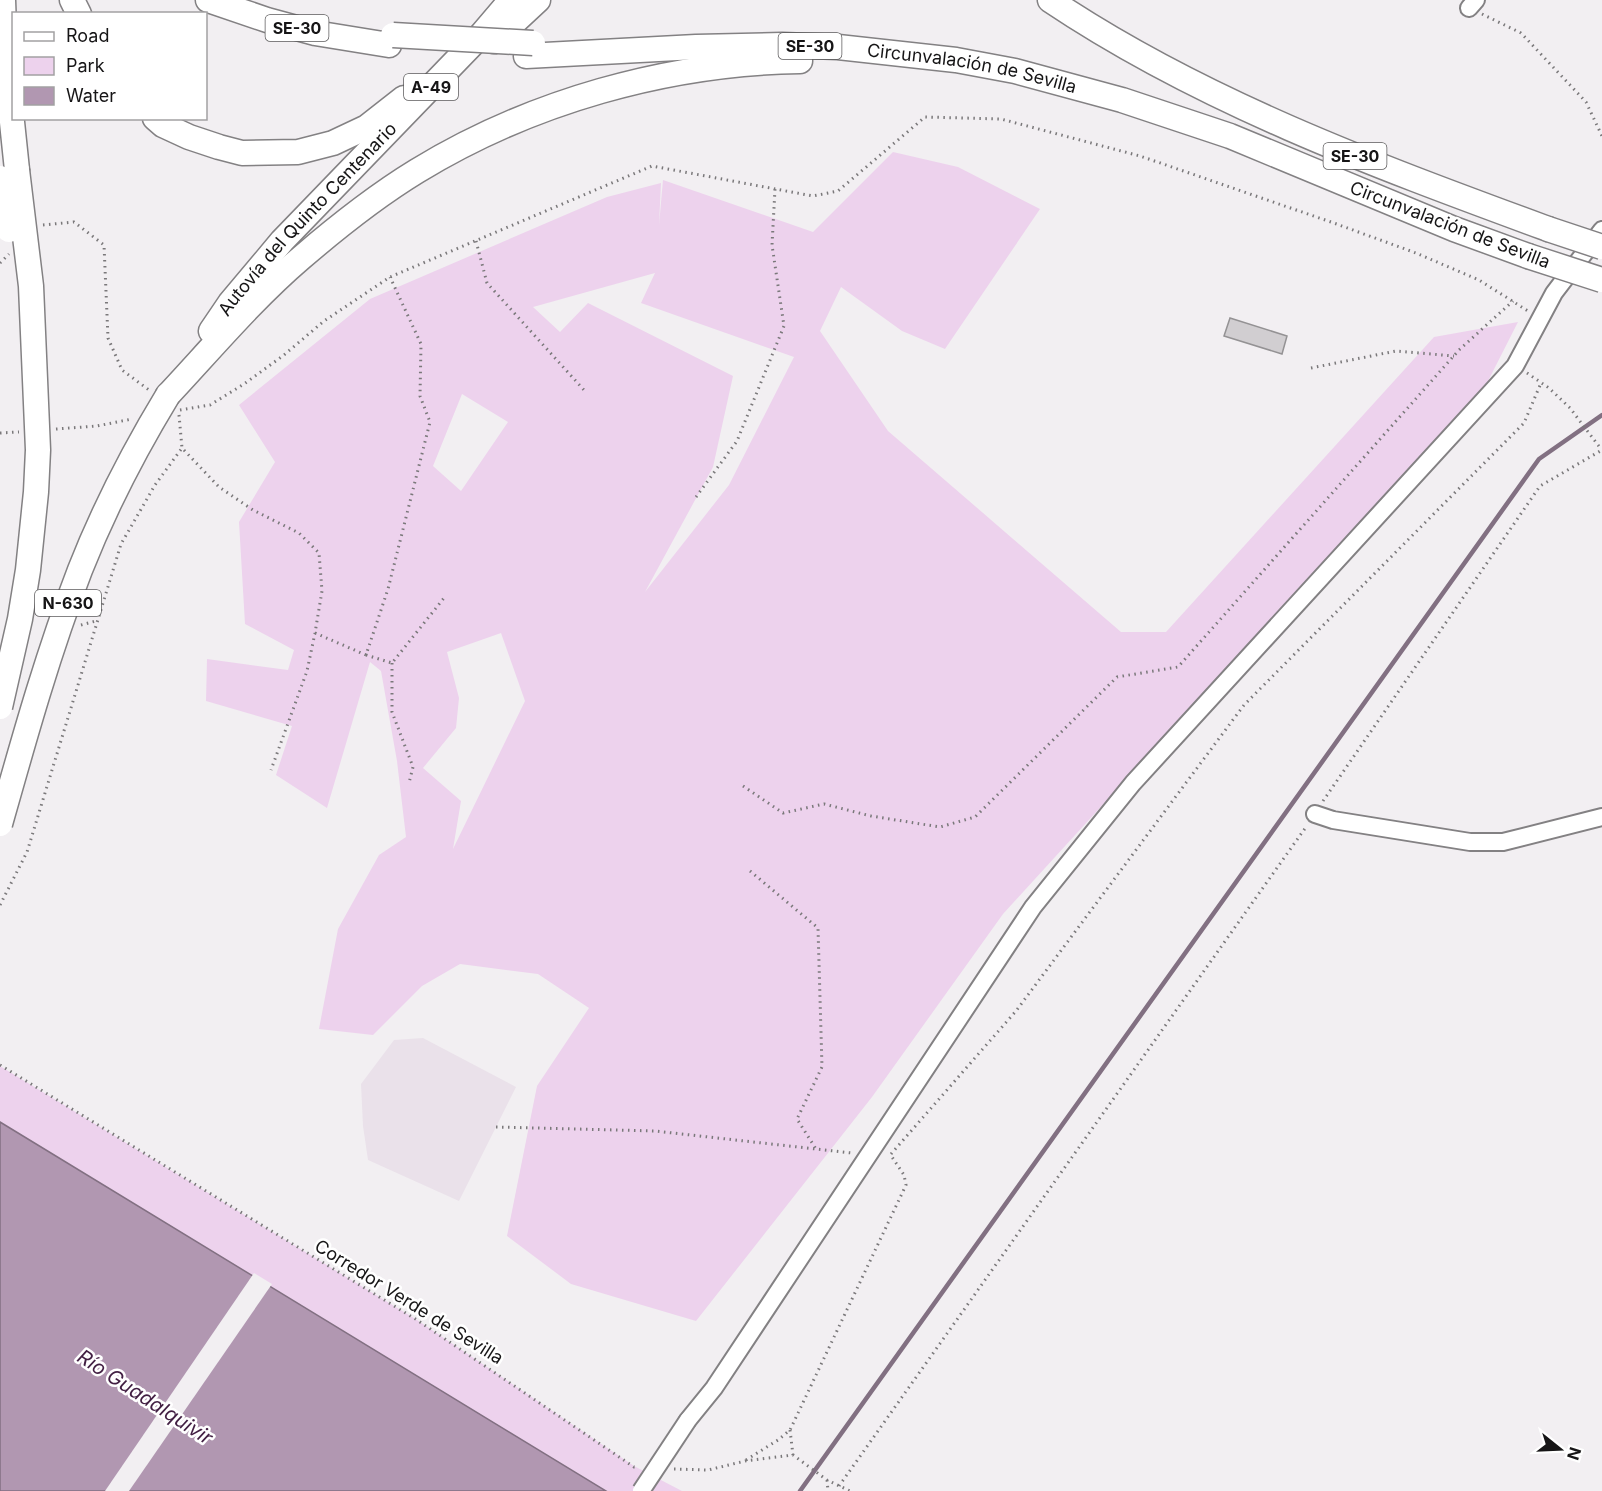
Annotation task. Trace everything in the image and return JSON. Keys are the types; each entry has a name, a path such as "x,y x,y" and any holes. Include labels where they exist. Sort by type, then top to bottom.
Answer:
{"highway":[{"path":"3,0 9,174"},
{"name":"Circunvalación de Sevilla","path":"208,0 315,33 391,40 530,50 782,45 837,47 956,60 1016,71 1089,90 1230,136 1432,220 1528,256 1602,280"},
{"path":"243,0 391,40"},
{"path":"158,120 189,137 242,153 297,152 333,143 367,128 416,88 480,22 498,0"},
{"name":"Autovía del Quinto Centenario","path":"162,395 230,303 282,241 482,34 511,0"},
{"path":"350,172 456,78 538,0"},
{"name":"Circunvalación de Sevilla","path":"1050,0 1088,26 1168,69 1275,121 1344,151 1548,229 1602,247"},
{"path":"1073,0 1168,69"},
{"path":"530,50 771,33 849,36 936,44 1035,64 1132,90 1172,106 1230,136"},
{"path":"162,395 300,259 377,198 418,170 490,132 614,87 706,69 777,61 837,61 874,62 1089,90"},
{"name":"N-630","path":"0,707 28,570 36,492 38,422 31,286 9,174"},
{"name":"N-630","path":"0,824 53,646 80,570 121,478 162,395"}],"street":[{"path":"641,1491 688,1420 714,1388 1033,907 1133,783 1519,368 1540,318 1554,293 1602,230"},
{"path":"1315,814 1333,820 1470,842 1503,842 1602,817"}],"path":[{"path":"1473,4 1521,33 1586,102 1602,136"},
{"path":"271,770 307,671 322,591 319,553 299,533 253,510 219,487 182,448 178,411 210,405 244,384 284,355 324,321 390,277 652,166 813,196 838,191 925,117 1001,119 1140,156 1416,253 1479,280 1540,318"},
{"path":"696,497 737,441 784,326 771,245 775,189"},
{"path":"39,225 74,222 104,245 108,338 122,370 162,395"},
{"path":"476,241 487,283 584,390"},
{"path":"0,262 17,247"},
{"path":"366,655 388,590 430,422 420,396 421,344 390,277"},
{"path":"743,786 783,813 824,804 872,816 940,827 975,817 1117,677 1178,667 1454,356 1513,301"},
{"path":"1311,368 1396,351 1454,356"},
{"path":"839,1486 1315,814 1540,486 1602,450 1570,408 1519,368"},
{"path":"891,1155 1016,1011 1244,705 1524,423 1541,383"},
{"path":"54,429 97,426 136,418"},
{"path":"0,433 21,432"},
{"path":"0,905 27,852 121,544 155,485 182,448"},
{"path":"409,783 413,767 392,712 392,663 444,598"},
{"path":"315,633 366,655 392,663"},
{"path":"750,870 818,928 822,1067 797,1119 816,1149"},
{"name":"Corredor Verde de Sevilla","path":"0,1065 417,1320 634,1467 644,1467"},
{"path":"496,1128 656,1131 816,1149 872,1150 891,1155 904,1175 906,1185 790,1430 745,1461"},
{"path":"790,1430 793,1455 826,1480 850,1491"},
{"path":"666,1468 708,1470 745,1461 793,1455"},
{"path":"826,1480 828,1491"}],"shaded area":[{"path":"423,1038 516,1087 459,1201 368,1160 363,1126 361,1084 394,1040"}],"green space":[{"path":"893,152 958,167 1040,209 945,349 902,331 841,287 820,331 888,431 1121,632 1166,632 1434,337 1518,322 1486,385 1003,914 872,1097 696,1321 571,1284 507,1236 537,1086 589,1008 538,974 460,964 422,986 373,1035 319,1029 338,929 379,855 406,837 397,761 381,671 370,662 327,808 276,775 292,726 206,701 207,659 288,670 294,650 245,624 239,522 275,462 239,405 370,299 607,197 661,183 659,225 663,180 813,232","holes":["655,273 641,303 794,357 729,485 645,592 713,467 733,376 588,303 560,332 533,307","462,394 508,422 461,491 433,466","501,633 525,701 453,849 461,801 423,768 456,728 459,698 447,652"]},
{"path":"0,1066 417,1320 634,1466 682,1491 606,1491 0,1122"}],"water":[{"name":"Río Guadalquivir","path":"0,1122 606,1491 0,1491"}],"pier":[{"path":"254,1273 272,1284 129,1491 105,1491"}],"building":[{"path":"1230,318 1287,336 1282,354 1224,336"}],"waterway":[{"path":"800,1491 1539,459 1602,415"}]}
